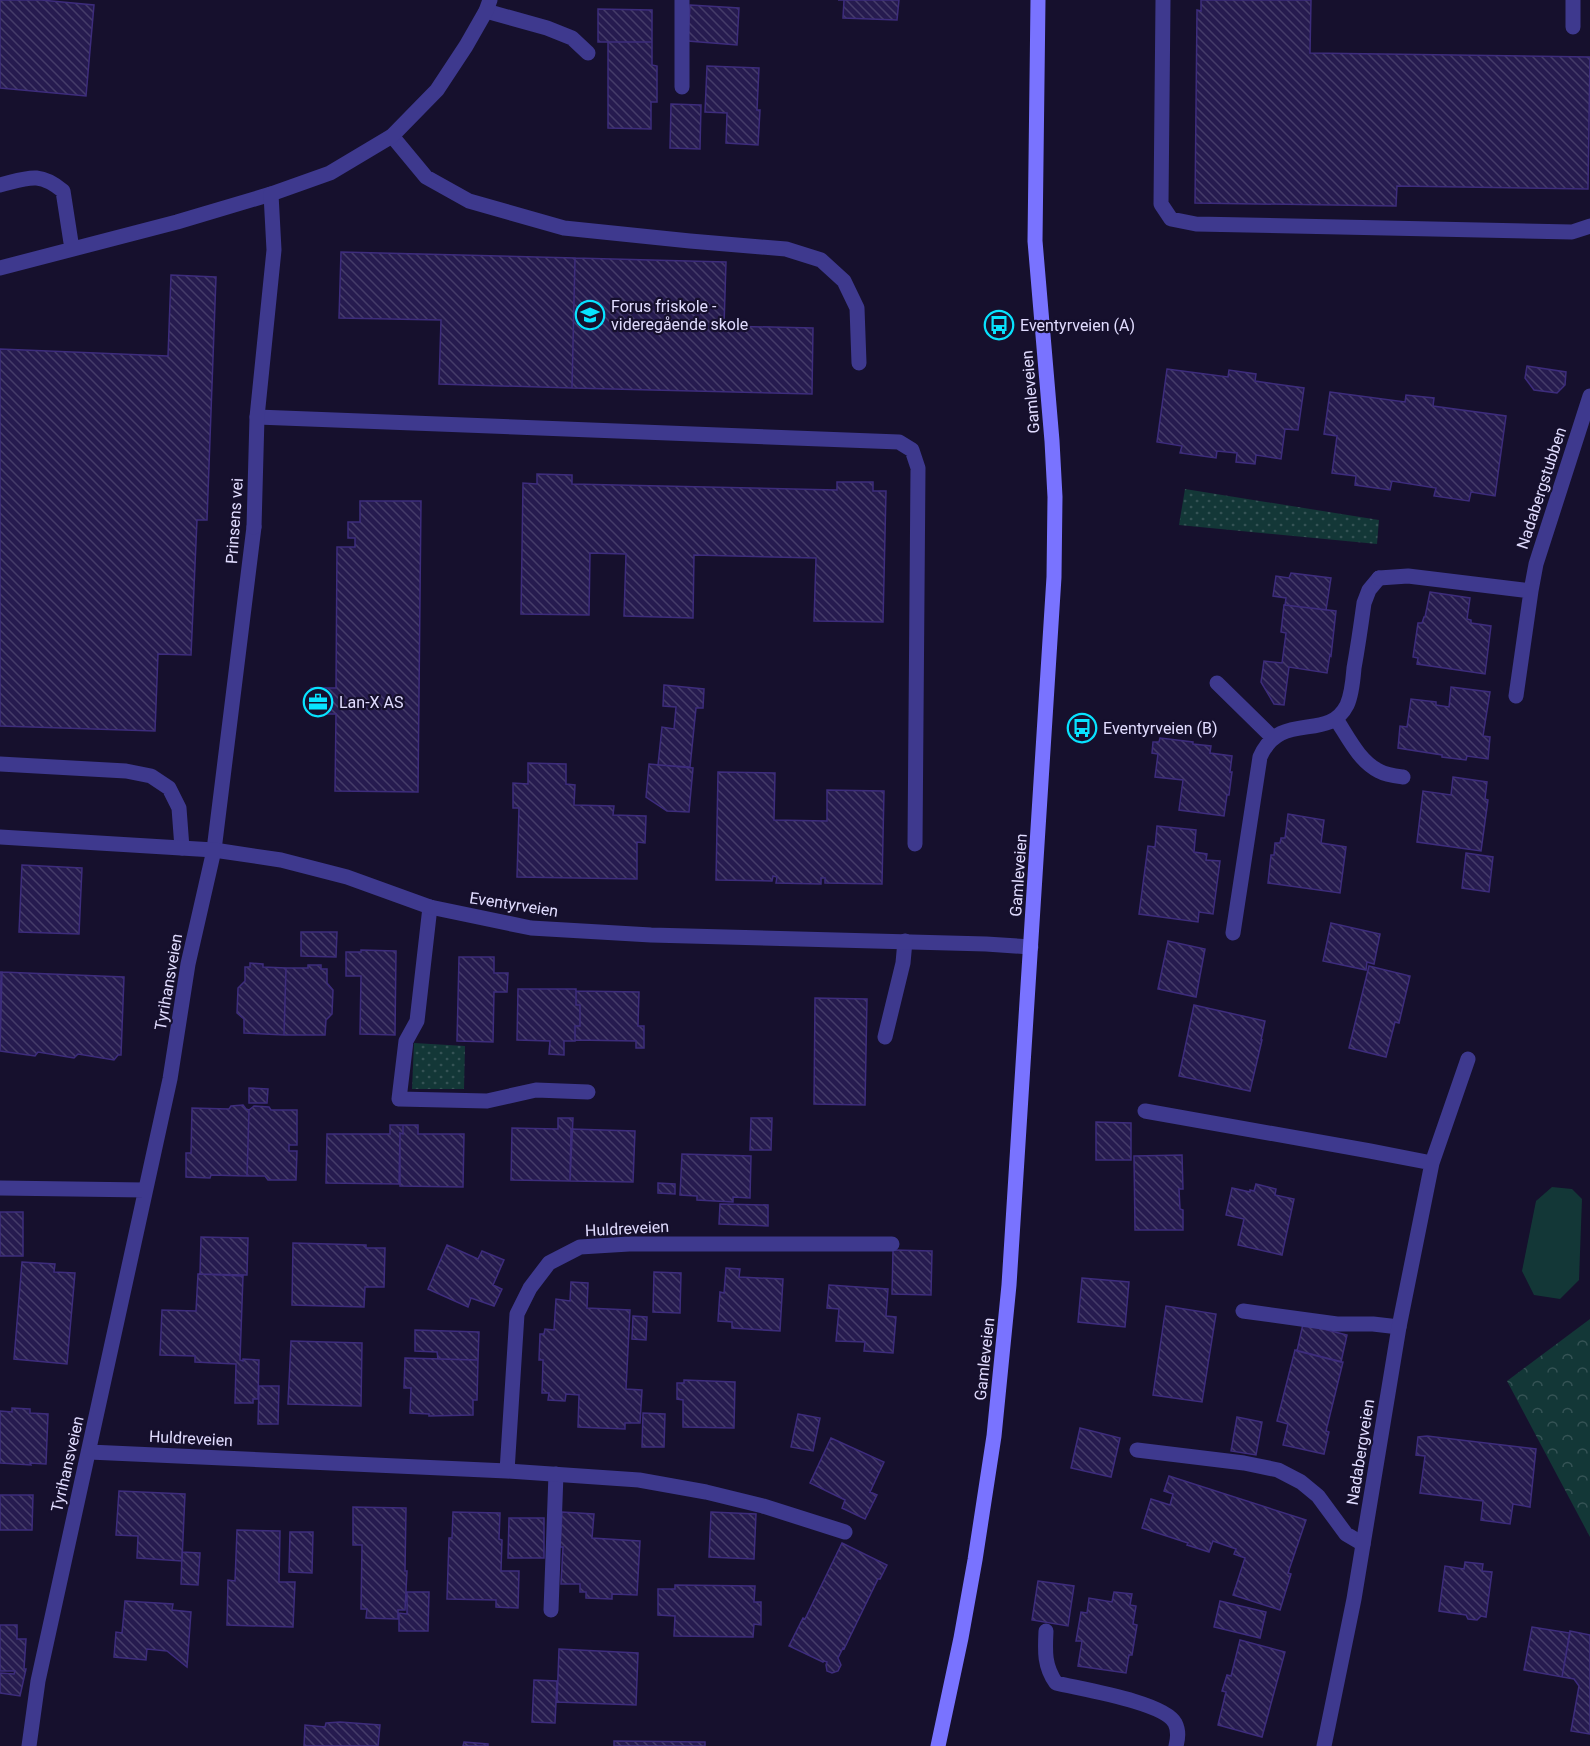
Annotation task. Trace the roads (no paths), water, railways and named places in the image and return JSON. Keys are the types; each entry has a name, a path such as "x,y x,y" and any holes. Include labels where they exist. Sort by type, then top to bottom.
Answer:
{"main road":[{"name":"Gamleveien","path":"938,1746 973,1571 994,1436 1009,1286 1054,577 1055,520 1052,441 1035,241 1038,0"}],"street":[{"path":"682,0 682,87"},
{"path":"1163,0 1161,204 1171,219 1196,224 1560,232 1572,232 1590,226"},
{"path":"1573,0 1573,27"},
{"path":"0,268 177,222 271,194 330,173 392,136 437,90 466,46 488,5 572,38 588,53"},
{"path":"392,136 426,177 469,201 564,228 690,242 786,249 821,260 844,281 856,308 859,363"},
{"path":"0,185 39,177 51,181 63,191 72,249"},
{"name":"Prinsens vei","path":"214,850 254,527 256,417 274,250 271,194"},
{"name":"Nadabergstubben","path":"1516,696 1536,564 1590,396"},
{"path":"256,417 899,442 912,450 918,468 915,844"},
{"path":"1233,933 1260,757 1274,738 1288,729 1327,724 1336,719 1348,704 1364,603 1369,590 1379,578 1408,576 1531,591"},
{"path":"1217,683 1274,738"},
{"path":"1336,719 1356,751 1371,766 1381,772 1403,777"},
{"path":"0,764 126,771 151,776 169,788 179,808 182,848"},
{"name":"Eventyrveien","path":"0,837 214,850 281,860 347,877 430,907 531,928 651,935 1031,946"},
{"name":"Tyrihansveien","path":"29,1746 38,1681 170,1079 188,964 214,850"},
{"path":"430,907 417,1021 406,1041 399,1099 486,1101 536,1090 588,1092"},
{"path":"885,1037 903,963 905,941"},
{"name":"Nadabergveien","path":"1324,1746 1354,1599 1399,1327 1432,1163 1468,1059"},
{"path":"1145,1111 1432,1163"},
{"path":"0,1188 145,1190"},
{"name":"Huldreveien","path":"507,1471 517,1314 530,1288 549,1263 580,1247 629,1244 892,1244"},
{"path":"1243,1311 1337,1324 1399,1327"},
{"path":"1137,1449 1244,1463 1278,1470 1301,1482 1318,1496 1346,1534 1363,1544"},
{"name":"Huldreveien","path":"89,1452 507,1471 639,1480 706,1491 764,1506 845,1532"},
{"path":"551,1610 556,1474"},
{"path":"1046,1631 1045,1650 1048,1672 1056,1683 1149,1705 1175,1722 1178,1733 1176,1746"}],"place":[{"name":"Forus friskole - videregående skole","path":"590,315"},
{"name":"Eventyrveien (A)","path":"999,325"},
{"name":"Lan-X AS","path":"318,702"},
{"name":"Eventyrveien (B)","path":"1082,728"}]}
